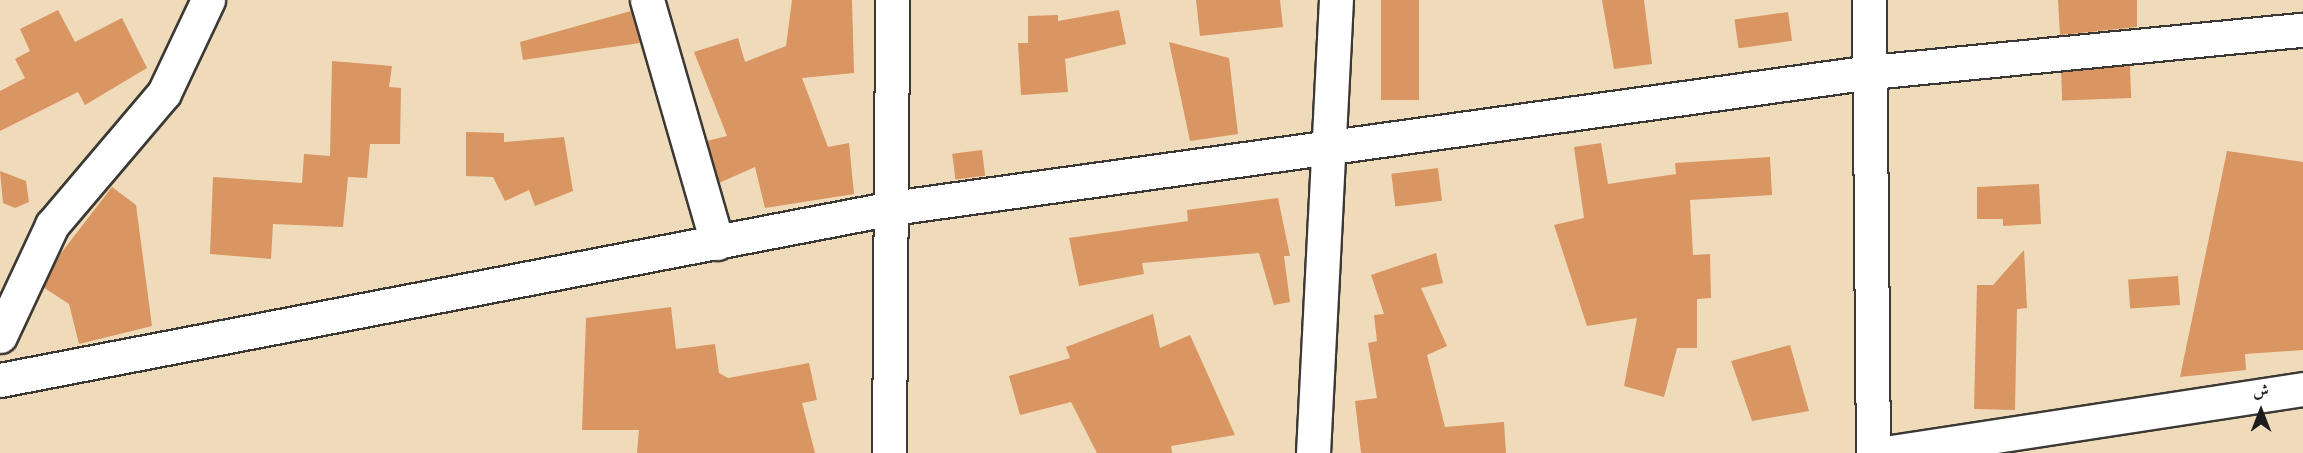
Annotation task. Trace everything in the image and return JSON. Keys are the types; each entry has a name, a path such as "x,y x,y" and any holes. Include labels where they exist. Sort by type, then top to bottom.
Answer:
{"street":[{"path":"0,336 52,225 164,93 208,0"},
{"path":"647,0 717,243"},
{"path":"889,453 892,0"},
{"path":"1313,453 1336,0"},
{"path":"1869,0 1873,453"},
{"path":"0,380 892,208 1327,145 1871,72 2303,30"},
{"path":"1885,453 2016,443 2303,390"}],"building":[{"path":"792,0 852,0 854,73 802,78 828,147 849,143 854,194 765,208 755,167 719,183 707,141 727,136 694,52 738,38 745,62 786,46"},
{"path":"1196,0 1280,0 1283,27 1200,36"},
{"path":"1381,0 1419,0 1419,100 1381,100"},
{"path":"1602,0 1644,0 1652,64 1614,69"},
{"path":"2058,0 2137,0 2137,27 2060,35"},
{"path":"58,10 75,42 122,18 147,68 85,105 78,92 0,131 0,91 25,78 15,59 30,51 20,29"},
{"path":"1119,10 1126,44 1065,59 1068,92 1021,95 1018,43 1028,43 1028,16 1058,15 1058,21"},
{"path":"631,11 640,43 523,60 520,42"},
{"path":"1788,12 1792,41 1739,48 1735,20"},
{"path":"1169,42 1229,58 1238,134 1190,141"},
{"path":"332,61 392,66 389,87 401,88 400,144 370,144 367,178 348,177 343,227 273,224 271,259 210,254 213,177 302,183 304,154 330,156"},
{"path":"2130,66 2131,98 2062,100 2061,68"},
{"path":"466,132 504,133 504,142 564,137 573,191 535,206 529,190 505,201 493,177 466,176"},
{"path":"1601,143 1608,184 1676,174 1675,163 1770,157 1772,195 1690,200 1693,255 1710,254 1711,298 1697,299 1697,348 1677,348 1664,397 1624,386 1637,318 1587,326 1554,225 1584,218 1574,147"},
{"path":"982,150 985,176 955,179 952,154"},
{"path":"2227,151 2303,162 2303,350 2245,354 2246,370 2180,377"},
{"path":"1438,168 1442,201 1395,206 1391,174"},
{"path":"0,171 26,181 29,202 15,208 3,203"},
{"path":"2039,184 2041,224 2003,226 2003,219 1977,219 1977,187"},
{"path":"112,187 136,205 152,326 79,344 69,304 43,287 58,257"},
{"path":"1278,198 1290,256 1284,256 1290,302 1274,305 1259,253 1142,263 1144,274 1079,286 1069,238 1188,221 1187,210"},
{"path":"2024,250 2027,308 2017,309 2015,410 1974,409 1977,285 1993,285"},
{"path":"1436,253 1443,283 1421,288 1447,346 1427,355 1445,427 1504,422 1506,453 1361,453 1355,401 1377,398 1368,343 1377,341 1374,315 1384,314 1371,275"},
{"path":"2178,276 2180,305 2130,308 2128,279"},
{"path":"671,307 676,349 715,344 719,373 728,378 809,363 817,400 802,403 815,453 637,453 639,430 582,430 586,318"},
{"path":"1153,314 1160,348 1190,335 1235,435 1171,446 1172,453 1097,453 1071,402 1020,415 1009,376 1070,358 1066,347"},
{"path":"1790,345 1809,411 1752,421 1731,361"}]}
